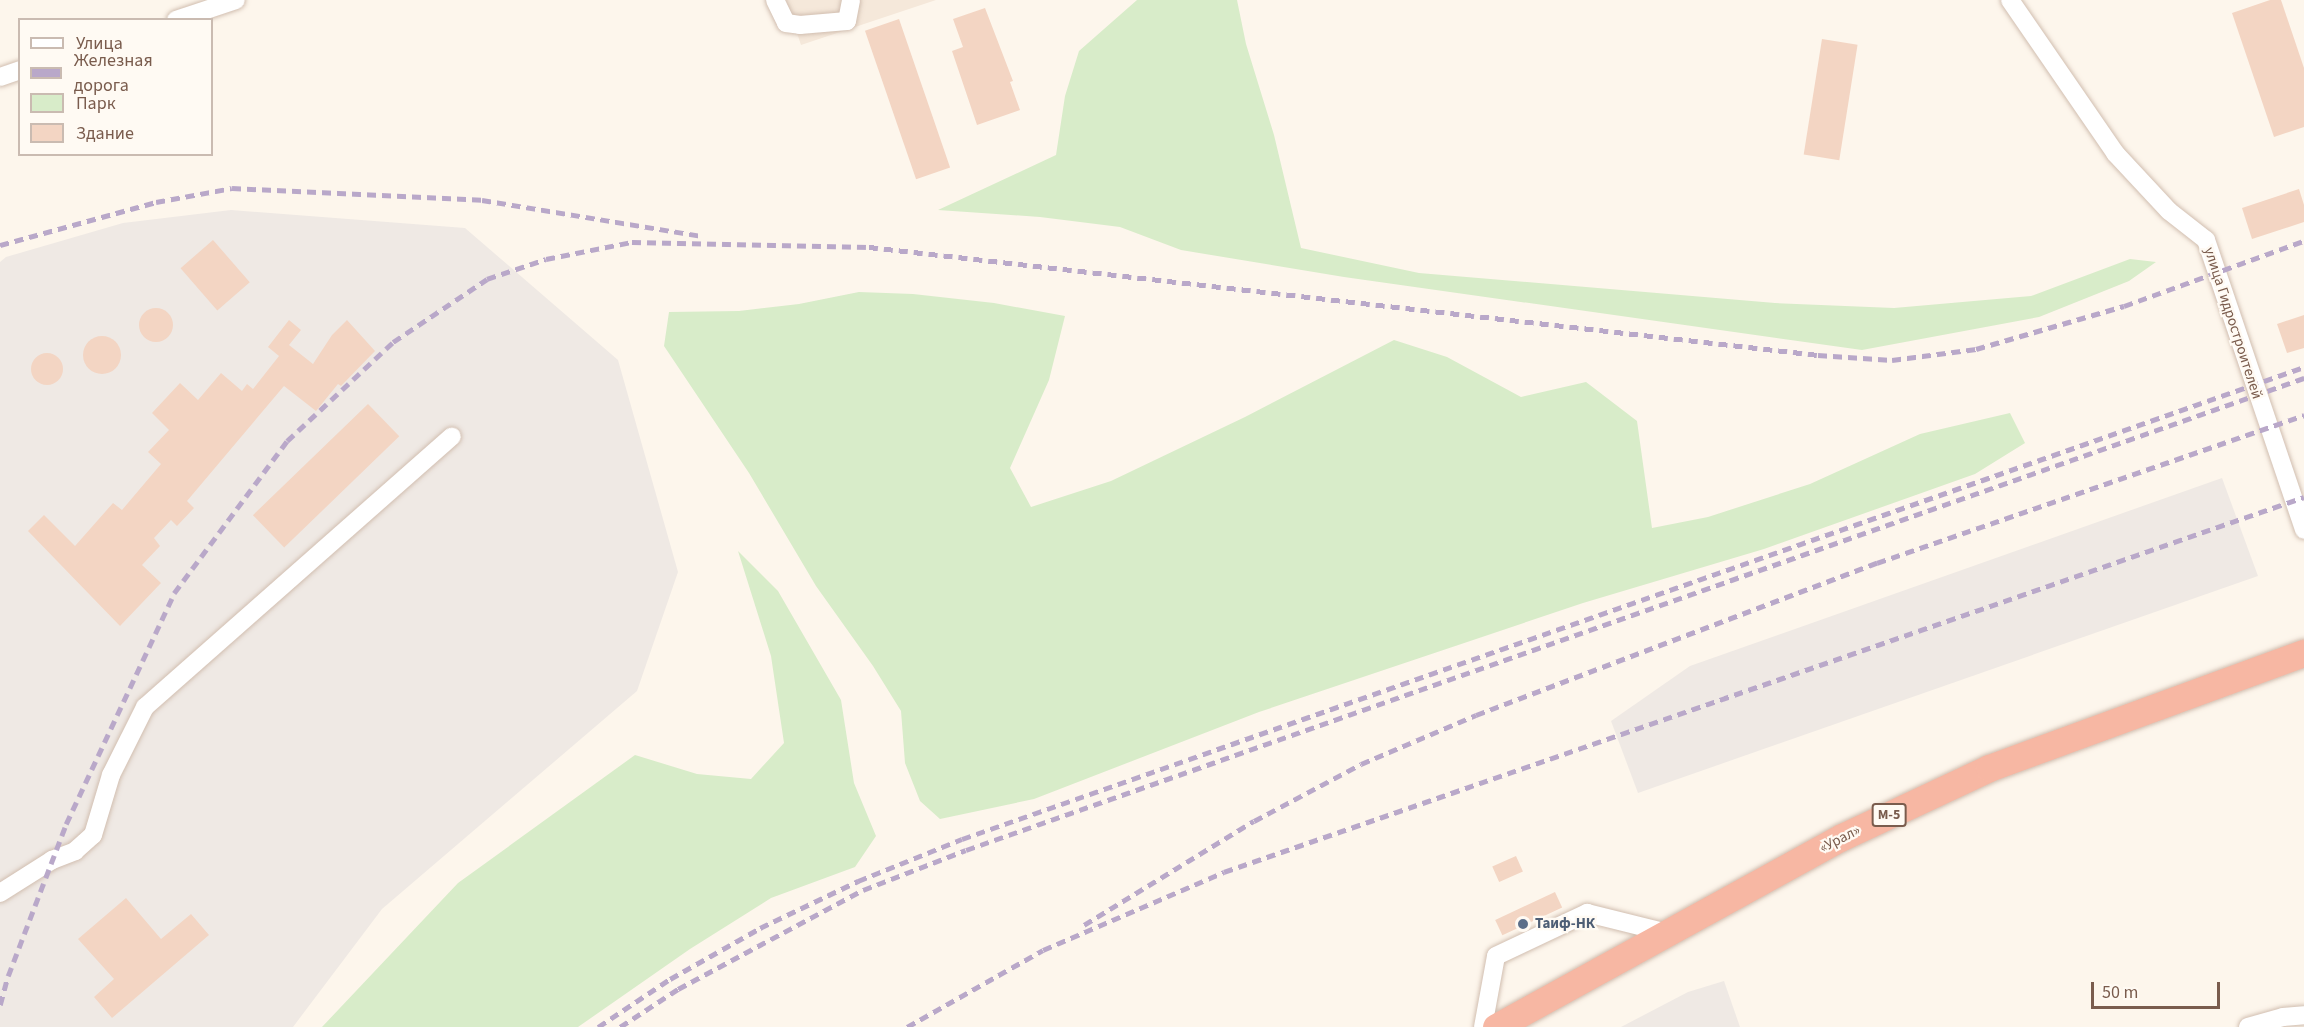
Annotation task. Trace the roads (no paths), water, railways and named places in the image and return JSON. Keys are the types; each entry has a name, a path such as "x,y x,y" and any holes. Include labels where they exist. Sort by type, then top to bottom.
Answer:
{"highway":[{"name":"«Урал»","path":"1496,1027 1842,837 1989,768 2304,653"}],"street":[{"path":"182,18 236,0"},
{"path":"775,0 786,23 800,25 848,21 851,0"},
{"name":"улица Гидростроителей","path":"2010,0 2115,153 2169,210 2206,240 2304,530"},
{"path":"0,76 18,71"},
{"path":"0,893 52,860 75,852 93,835 111,775 145,707 452,436"},
{"path":"1483,1027 1496,956 1587,913 1667,933"},
{"path":"2248,1027 2283,1017 2304,1015"}],"railway":[{"path":"0,245 156,202 232,188 482,200 701,236"},
{"path":"0,1005 8,976 66,824 174,593 287,441 393,342 487,279 546,259 632,242 869,247 1818,355 1892,360 1976,349 2124,306 2304,241"},
{"path":"598,1027 670,979 760,928 858,881 962,839 2304,367"},
{"path":"620,1027 678,989 863,890 966,850 2304,378"},
{"path":"1084,925 1254,821 1361,764 1476,715 1877,563 2304,415"},
{"path":"907,1027 1043,950 1224,872 2304,497"}],"place":[{"name":"Таиф-НК","path":"1523,924"}]}
